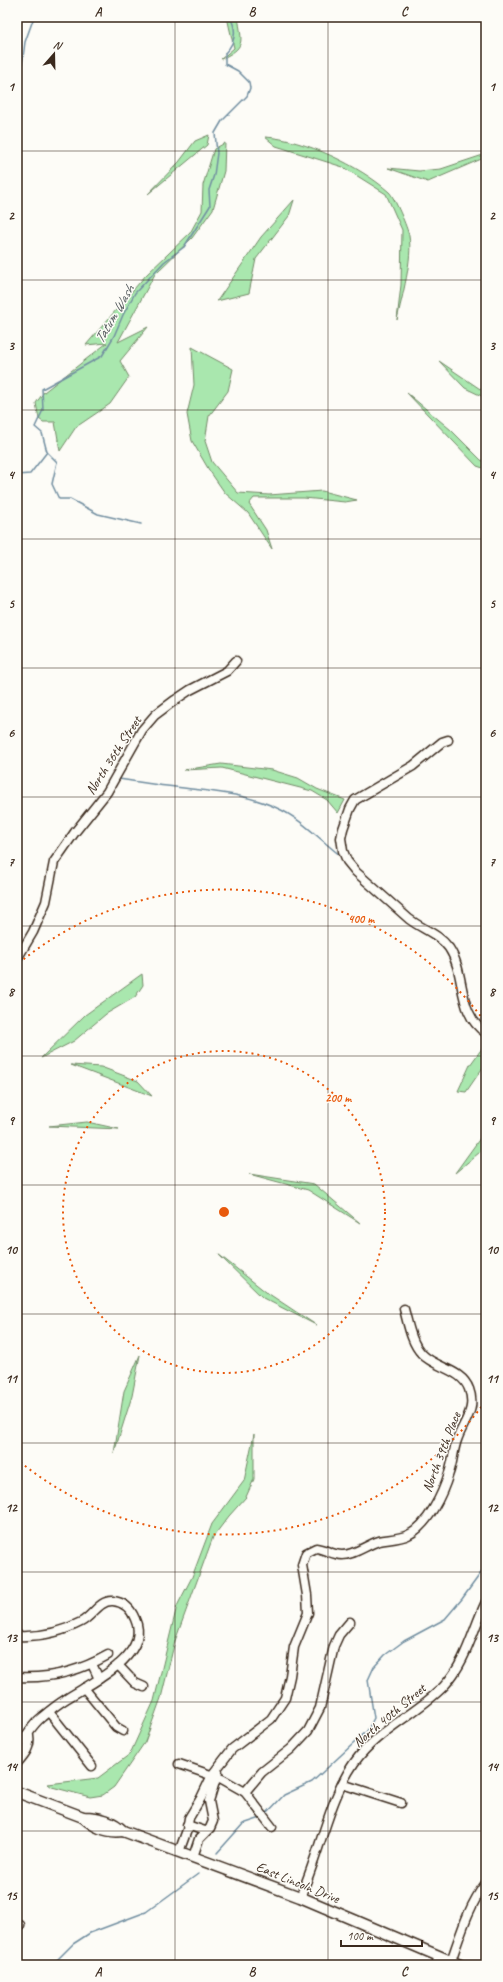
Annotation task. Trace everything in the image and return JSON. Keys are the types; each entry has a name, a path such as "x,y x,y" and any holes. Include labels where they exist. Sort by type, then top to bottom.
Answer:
{"main road":[{"name":"East Lincoln Drive","path":"17,1792 83,1817 91,1824 113,1833 122,1831 300,1897 438,1961 455,1963"}],"street":[{"name":"North 36th Street","path":"17,959 33,932 46,902 54,862 75,832 107,792 142,730 156,715 175,700 196,686 227,671 236,661"},
{"path":"448,740 442,742 424,759 355,800 345,819 341,838 347,861 356,872 417,926 437,936 449,948 455,959 468,1012 479,1029 486,1033"},
{"name":"North 39th Place","path":"179,1852 187,1830 189,1818 220,1764 232,1749 272,1718 285,1698 294,1647 308,1613 308,1595 302,1565 306,1553 316,1548 342,1555 380,1541 406,1536 418,1529 426,1520 447,1480 456,1440 471,1412 470,1392 468,1386 460,1376 429,1360 421,1353 414,1342 404,1309"},
{"path":"17,1636 43,1635 65,1629 86,1619 108,1601 120,1603 132,1612 137,1629 135,1645 118,1665 40,1718 18,1757"},
{"name":"North 40th Street","path":"300,1897 342,1784 355,1762 365,1750 443,1687 455,1673 468,1650 486,1602"},
{"path":"245,1792 262,1772 291,1749 308,1731 320,1708 334,1646 339,1635 350,1622"},
{"path":"17,1677 65,1673 92,1664 108,1655"},
{"path":"92,1664 99,1679"},
{"path":"118,1665 135,1683 144,1687"},
{"path":"84,1688 116,1728 123,1731"},
{"path":"49,1712 92,1766"},
{"path":"18,1757 30,1755 33,1749 29,1739"},
{"path":"179,1764 214,1776 245,1792 270,1824"},
{"name":"North 39th Place","path":"193,1857 199,1839 205,1831 210,1828 213,1821 209,1801 214,1776"},
{"path":"342,1784 400,1804"},
{"path":"187,1825 205,1831"},
{"path":"455,1963 466,1918 476,1897 486,1883"}],"green space":[{"path":"227,17 238,17 241,39 235,51 221,59 234,48"},
{"path":"209,135 207,145 148,194 179,162 195,141"},
{"path":"265,137 280,139 314,148 363,173 389,192 406,227 410,245 410,255 397,320 401,285 402,230 386,194 343,167 276,146"},
{"path":"225,143 224,171 213,209 192,238 155,274 118,342 148,327 120,361 129,377 110,404 76,427 60,451 55,422 43,422 39,419 36,403 44,392 107,343 86,345 146,275 190,233 202,211 203,185 214,149"},
{"path":"486,154 486,157 428,182 388,168 419,171 441,169"},
{"path":"294,200 289,216 256,259 249,293 217,301 261,237"},
{"path":"192,347 233,369 228,391 209,416 205,441 212,462 238,493 269,495 322,491 357,500 345,502 304,498 254,498 249,504 266,530 272,549 248,513 225,493 192,441 187,414 194,385"},
{"path":"439,361 486,393 486,398 465,388"},
{"path":"407,393 451,430 481,460 486,463 486,469 477,466"},
{"path":"221,764 272,770 298,778 317,789 345,800 338,813 327,800 312,791 222,768 184,770"},
{"path":"142,974 143,985 135,997 106,1014 74,1041 41,1058 85,1015"},
{"path":"483,1047 486,1048 486,1063 466,1092 458,1091 470,1065"},
{"path":"71,1065 101,1067 138,1081 152,1096"},
{"path":"87,1122 119,1129 49,1126"},
{"path":"486,1130 486,1147 455,1173"},
{"path":"249,1174 314,1184 360,1223 308,1190"},
{"path":"218,1254 266,1292 316,1325 263,1298"},
{"path":"140,1355 132,1396 114,1453 124,1391"},
{"path":"254,1434 254,1479 246,1497 213,1537 175,1641 161,1698 145,1742 114,1787 103,1795 90,1797 52,1787 48,1784 98,1778 130,1754 154,1701 177,1606 192,1577 212,1524 244,1481"}],"waterway":[{"path":"21,72 25,42 34,17"},
{"name":"Tatum Wash","path":"17,475 30,474 47,452 42,433 35,427 43,410 42,389 102,356 114,336 135,293 164,262 184,247 210,206 209,190 214,175 217,153 215,133 222,121 247,96 250,88 249,82 238,71 225,64 225,53 229,49 234,36 234,27 230,17"},
{"path":"47,452 57,462 52,484 59,499 70,499 98,514 141,524"},
{"path":"118,779 237,795 264,803 295,818 341,856"},
{"path":"266,1814 284,1795 312,1782 367,1731 374,1718 368,1680 374,1667 385,1655 404,1641 445,1619 462,1599 486,1566"},
{"path":"217,1853 243,1824 261,1818"},
{"path":"52,1965 73,1944 90,1933 146,1912 198,1874"}]}
